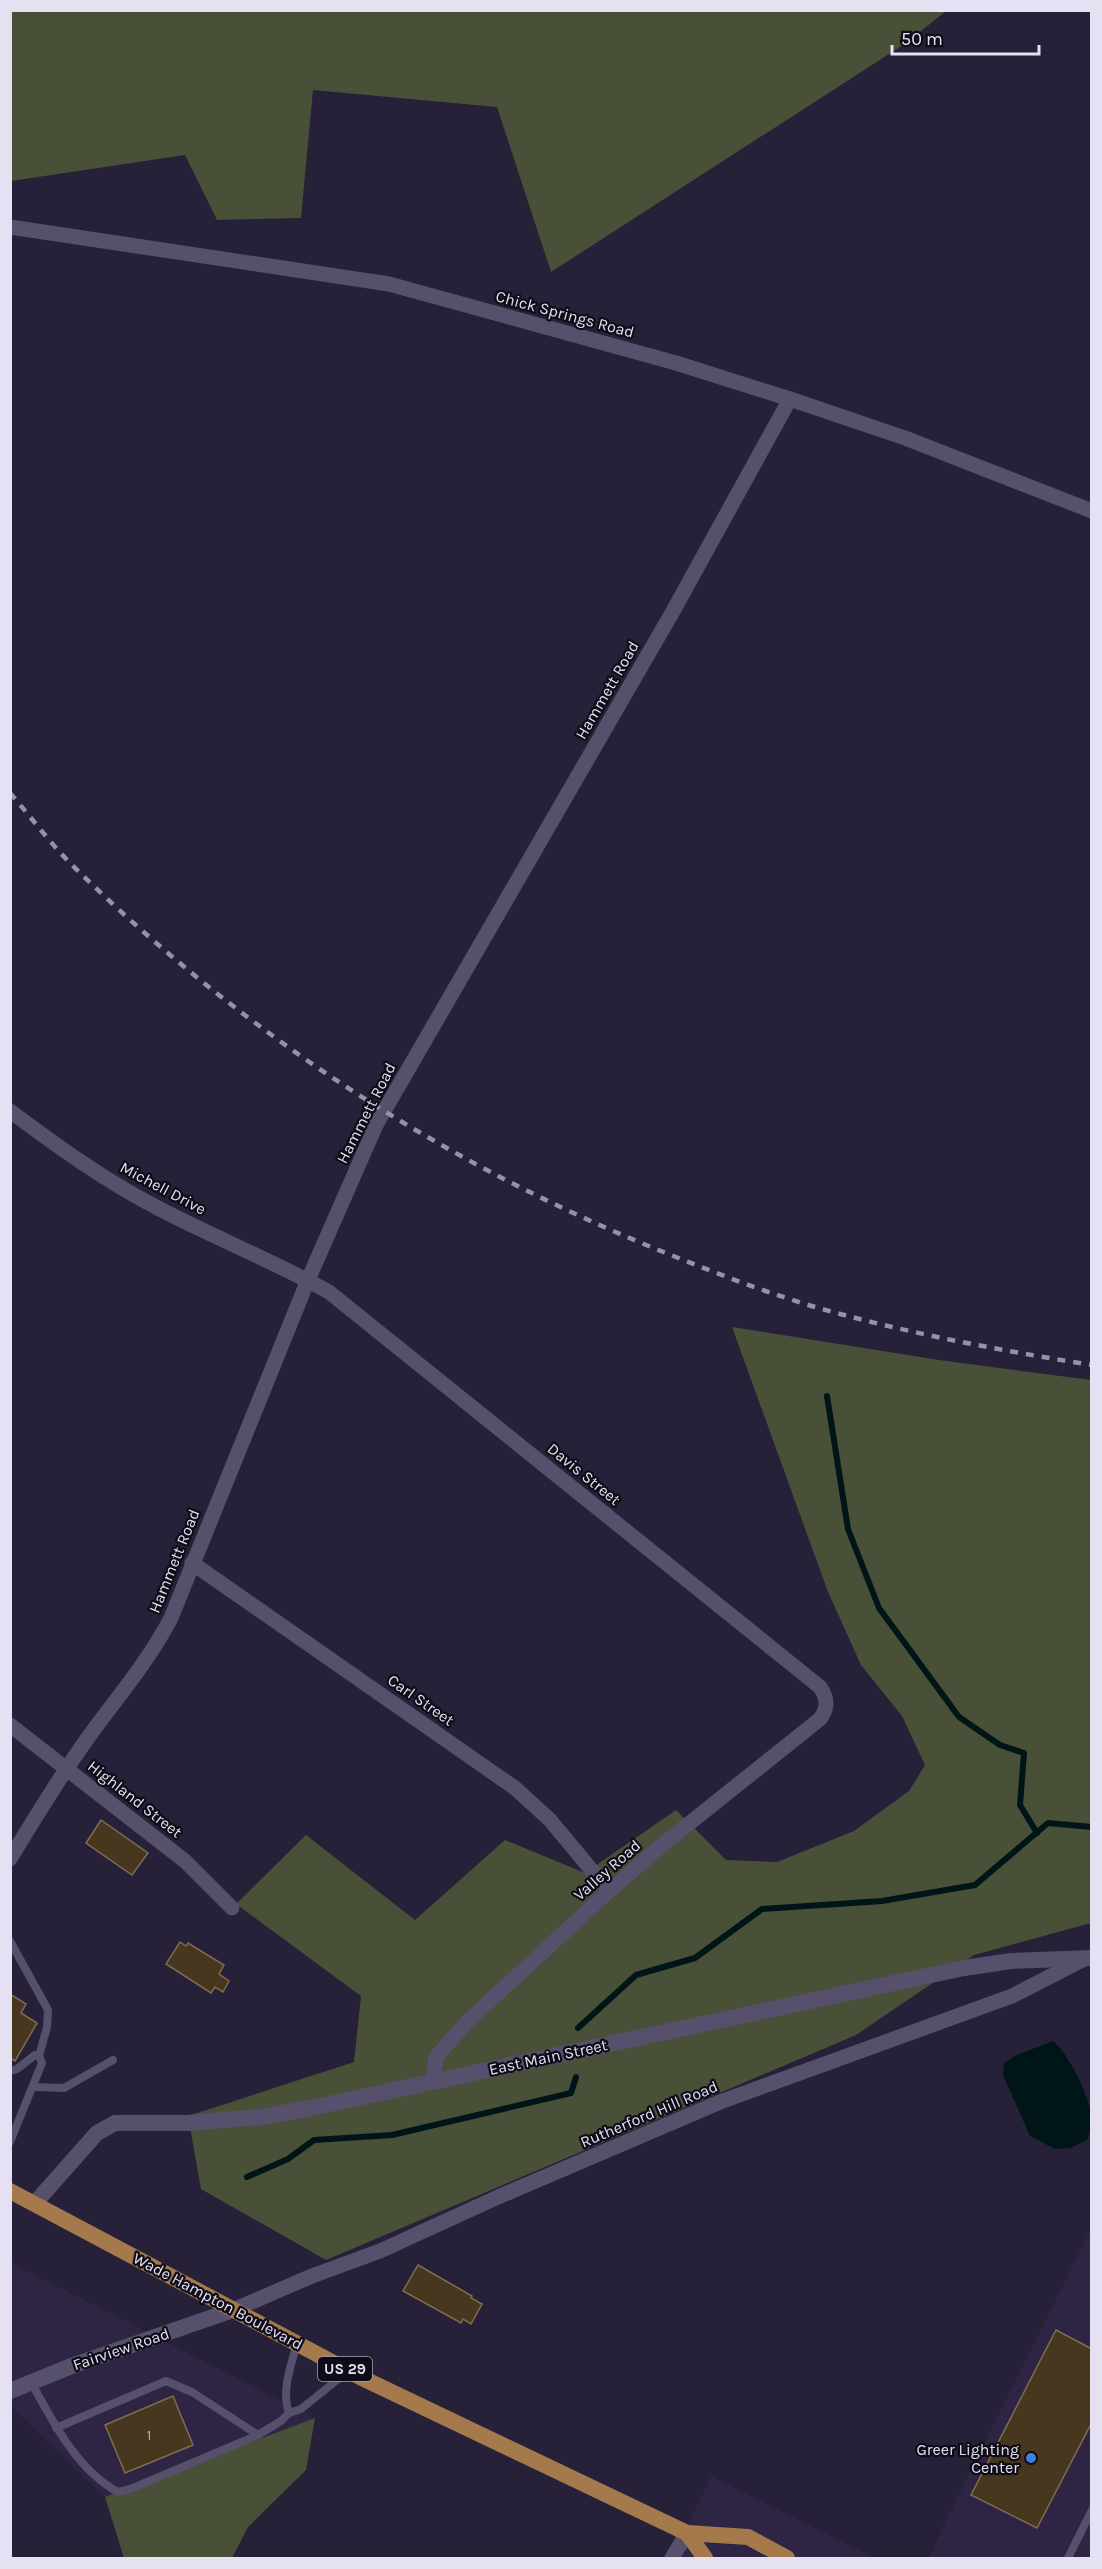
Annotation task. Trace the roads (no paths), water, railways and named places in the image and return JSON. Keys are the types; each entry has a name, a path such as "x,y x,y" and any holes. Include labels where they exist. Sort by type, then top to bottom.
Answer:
{"main road":[{"name":"Wade Hampton Boulevard","path":"10,2191 349,2371 687,2533 748,2537 787,2559"},
{"name":"Wade Hampton Boulevard","path":"687,2533 705,2559"}],"street":[{"name":"Chick Springs Road","path":"10,227 389,284 676,363 790,399 905,438 1092,511"},
{"name":"Hammett Road","path":"10,1859 40,1809 158,1642 308,1280 376,1125 672,613 790,399"},
{"name":"Michell Drive","path":"10,1110 92,1170 156,1207 308,1280"},
{"name":"Davis Street","path":"308,1280 339,1299 820,1687 826,1695 826,1705"},
{"name":"Carl Street","path":"192,1563 515,1788 550,1820 609,1891"},
{"name":"Valley Road","path":"433,2081 436,2057 468,2021 661,1846 820,1719 826,1705"},
{"name":"Highland Street","path":"10,1725 185,1861 231,1908"},
{"name":"East Main Street","path":"35,2203 97,2133 115,2124 188,2123 260,2116 964,1968 1011,1961 1087,1959"},
{"name":"Rutherford Hill Road","path":"232,2310 312,2276 380,2251 498,2197 720,2102 1012,1996 1087,1959"},
{"name":"Fairview Road","path":"10,2391 74,2365 232,2310"},
{"path":"672,2559 687,2533"}],"lane":[{"path":"10,1941 48,2010 47,2027 39,2056 42,2063 10,2142"},
{"path":"10,2071 17,2069 34,2055 39,2056"},
{"path":"33,2088 64,2088 113,2060"},
{"path":"290,2413 286,2404 286,2386 297,2343"},
{"path":"31,2382 56,2428 101,2482 118,2492 133,2488 258,2435 290,2413 301,2409 349,2371"},
{"path":"56,2428 166,2381 192,2392 258,2435"},
{"path":"1068,2558 1092,2510"}],"waterway":[{"path":"827,1396 848,1529 879,1608 959,1717 1000,1745 1024,1753 1020,1805 1037,1833"},
{"path":"578,2028 636,1975 695,1958 762,1909 882,1901 975,1885 1048,1823 1092,1827"},
{"path":"247,2177 288,2159 314,2140 392,2135 571,2093 576,2077"}],"railway":[{"path":"10,793 72,865 136,926 203,983 273,1036 345,1086 419,1132 496,1175 575,1214 656,1249 795,1301 918,1333 1092,1365"}],"place":[{"name":"Greer Lighting Center","path":"1031,2458"}]}
